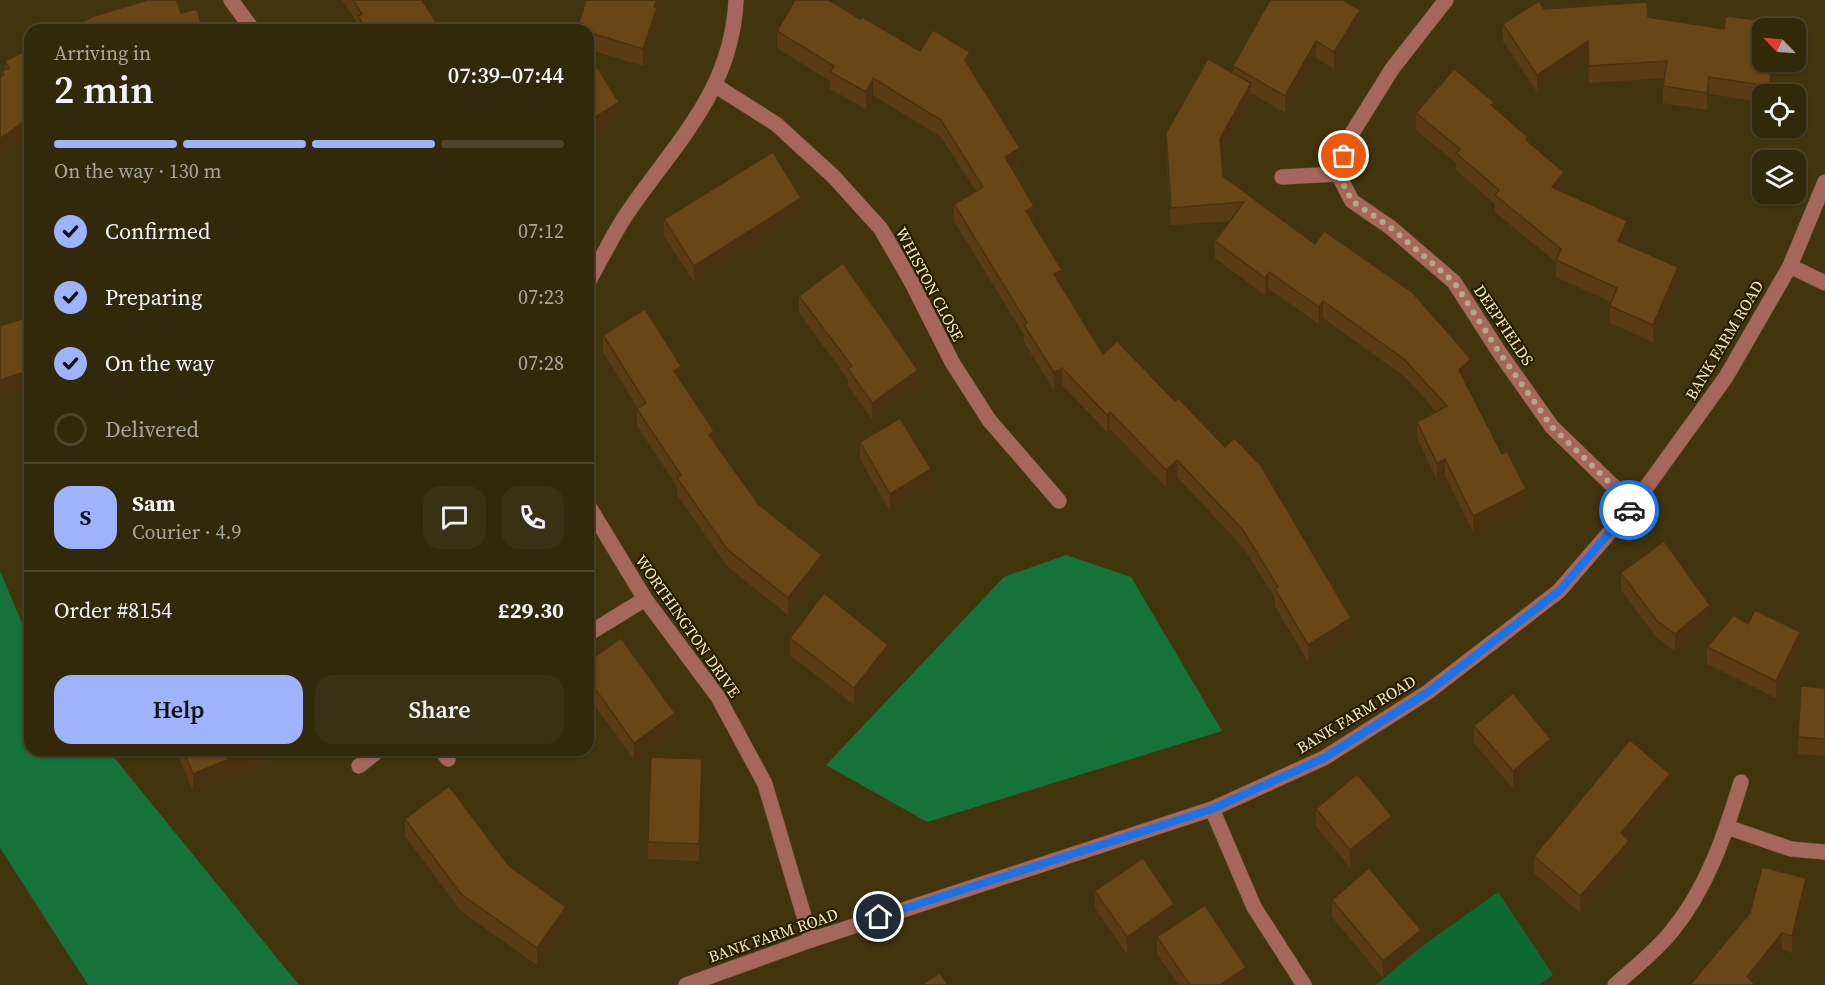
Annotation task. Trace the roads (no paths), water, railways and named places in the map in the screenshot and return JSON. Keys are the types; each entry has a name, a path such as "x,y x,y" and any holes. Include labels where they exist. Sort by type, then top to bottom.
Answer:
{"street":[{"path":"231,0 249,24"},
{"path":"594,272 624,218 675,150 716,86 735,25 736,0"},
{"path":"1282,177 1338,174 1349,138 1392,69 1446,0"},
{"name":"WHISTON CLOSE","path":"716,86 776,124 834,177 881,229 912,283 952,362 989,420 1059,501"},
{"name":"DEEPFIELDS","path":"1338,174 1352,201 1390,227 1454,282 1499,352 1552,427 1603,477 1635,503"},
{"name":"BANK FARM ROAD","path":"686,985 811,940 1212,809 1324,758 1428,692 1559,591 1635,503 1726,377 1790,266 1825,182"},
{"path":"1790,266 1825,283"},
{"name":"WORTHINGTON DRIVE","path":"594,515 645,599 718,696 765,784 811,940"},
{"path":"594,630 645,599"},
{"path":"359,766 372,756"},
{"path":"1615,985 1671,932 1701,889 1727,827 1741,782"},
{"path":"1212,809 1254,907 1304,985"},
{"path":"1727,827 1791,849 1825,852"}]}
